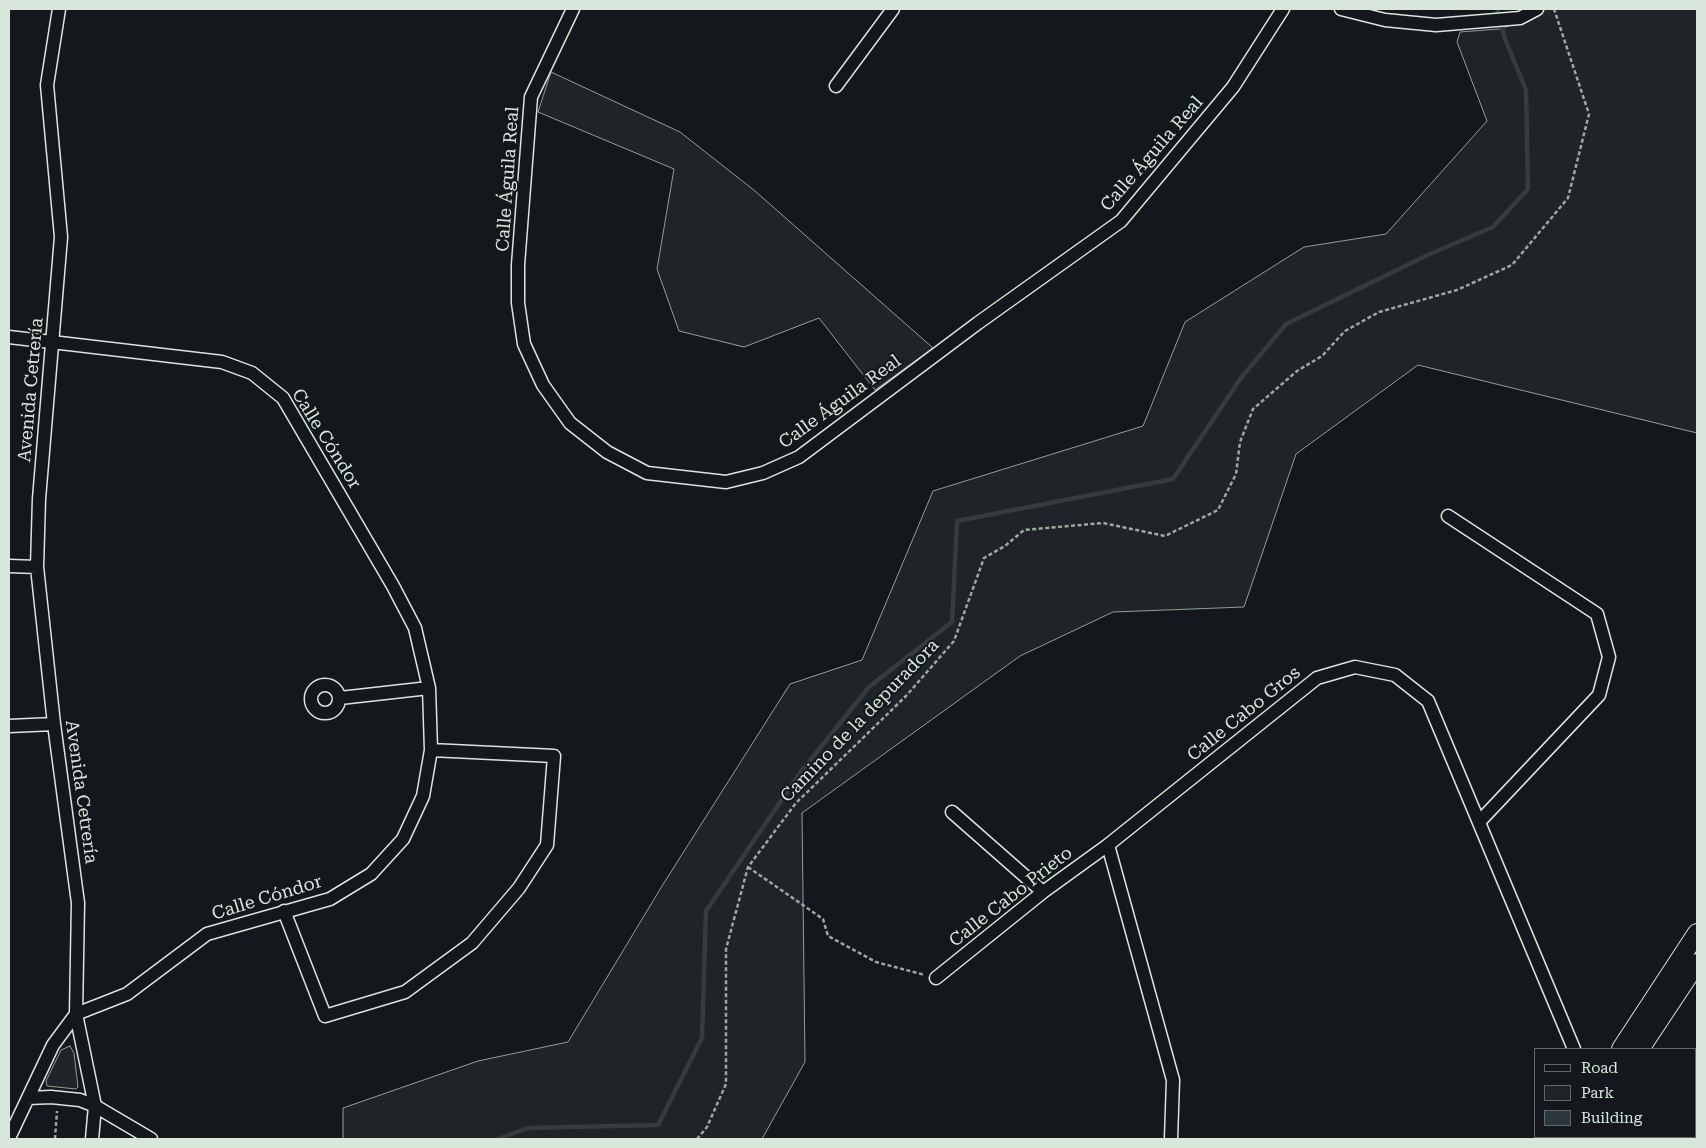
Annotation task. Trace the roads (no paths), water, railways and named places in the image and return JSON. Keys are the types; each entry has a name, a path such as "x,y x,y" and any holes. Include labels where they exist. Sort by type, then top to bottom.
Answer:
{"street":[{"name":"Avenida Cetrería","path":"59,9 47,86 61,237 54,343 39,500 37,567 54,724 78,903 76,1014 95,1106 92,1139"},
{"name":"Calle Águila Real","path":"573,9 532,97 518,266 518,303 524,344 543,385 570,423 607,452 647,473 726,482 763,473 799,457 978,323 1121,221 1233,87 1283,9"},
{"path":"836,86 893,9"},
{"path":"1341,9 1385,20 1436,26 1488,23 1520,18 1537,9"},
{"name":"Calle Cóndor","path":"9,337 222,362 252,374 283,398 393,586 415,628 429,688 431,750 423,796 403,839 371,874 330,899 207,934 127,994 76,1014"},
{"path":"1448,516 1597,614 1609,656 1599,695 1480,821"},
{"path":"9,566 37,567"},
{"name":"Calle Cabo Gros","path":"1108,845 1317,678 1355,667 1395,675 1428,701 1480,821 1574,1048"},
{"path":"340,698 429,688"},
{"path":"9,726 54,724"},
{"path":"284,911 325,1016 405,992 472,943 520,888 547,845 554,756 431,750"},
{"path":"952,812 1043,892"},
{"path":"1108,845 1173,1080 1171,1139"},
{"name":"Calle Cabo Prieto","path":"936,978 1043,892 1108,845"},
{"path":"1622,1048 1697,934"},
{"path":"1641,1048 1697,963"},
{"path":"9,1138 53,1045 76,1014"},
{"path":"28,1098 66,1098 95,1106 151,1139"}],"waterway":[{"path":"498,1139 528,1128 658,1125 702,1038 706,911 800,773 869,687 952,622 957,521 1173,479 1241,378 1286,324 1430,254 1493,227 1528,189 1526,90 1505,39 1497,9"}]}
